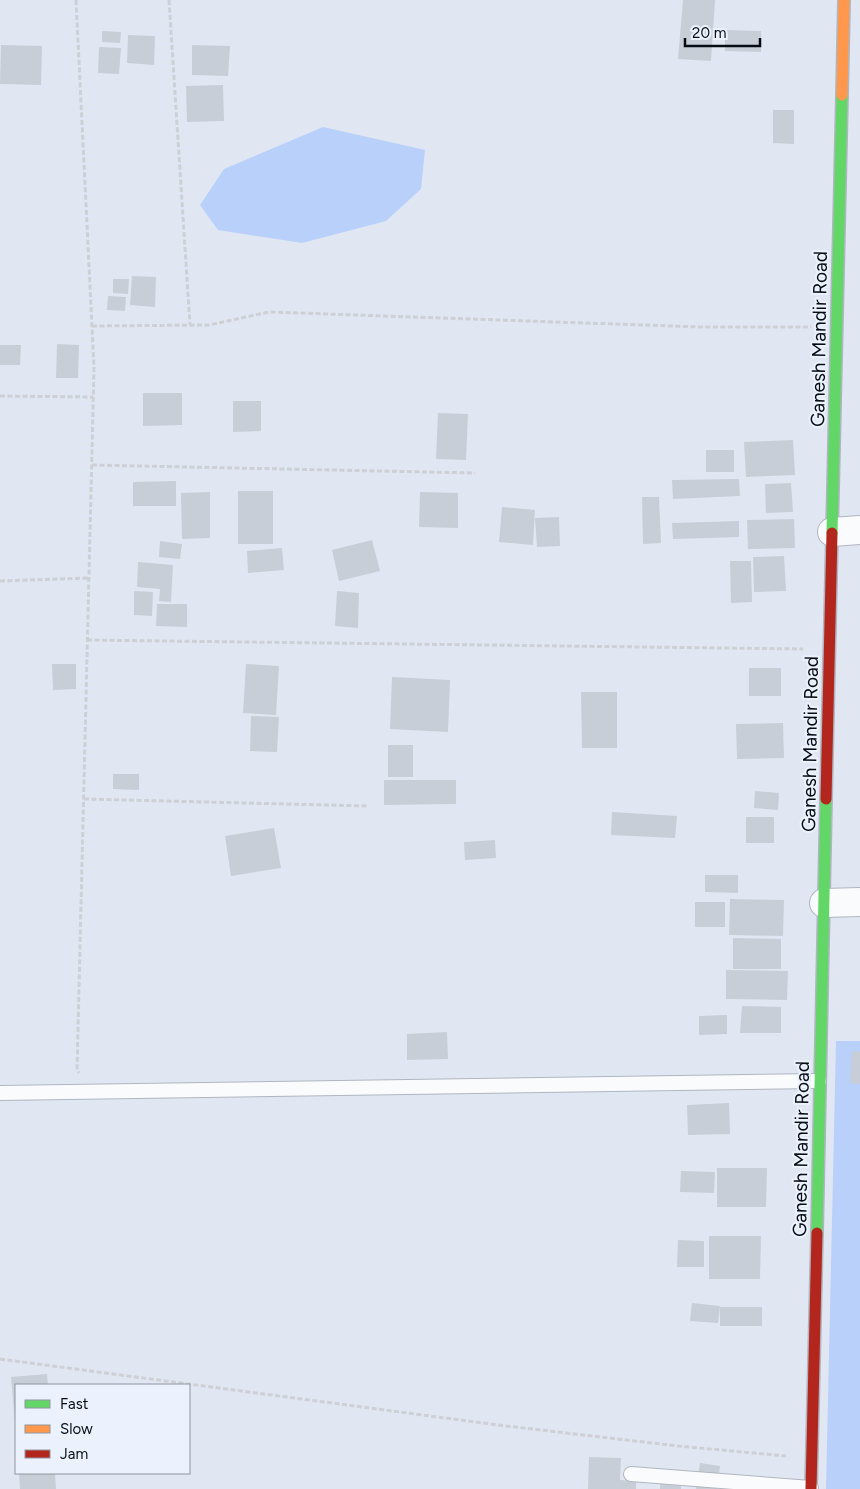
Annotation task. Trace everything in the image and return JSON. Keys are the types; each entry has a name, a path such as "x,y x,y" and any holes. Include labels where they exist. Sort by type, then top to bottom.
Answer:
{"street":[{"name":"Ganesh Mandir Road","path":"811,1489 844,0"},
{"path":"832,532 860,530"},
{"path":"824,903 860,902"}],"lane":[{"path":"0,1093 819,1081"},
{"path":"631,1474 811,1489"}],"path":[{"path":"76,0 92,326 93,397 77,1070"},
{"path":"169,0 190,326"},
{"path":"92,326 210,325 269,312 700,327 836,326"},
{"path":"0,396 93,397"},
{"path":"92,465 475,473"},
{"path":"0,581 89,578"},
{"path":"87,640 829,649"},
{"path":"84,799 368,806"},
{"path":"0,1359 189,1384"},
{"path":"190,1384 498,1425 678,1446 811,1458"}],"shaded area":[{"path":"323,127 425,150 421,189 386,221 302,243 218,230 200,205 224,169"},
{"path":"836,1041 860,1041 860,1489 826,1489"}],"building":[{"path":"683,0 715,0 711,61 678,59"},
{"path":"725,30 761,31 761,52 725,51"},
{"path":"102,31 121,32 120,43 102,42"},
{"path":"128,35 155,36 154,65 127,63"},
{"path":"1,45 42,46 41,85 0,84"},
{"path":"192,45 230,46 228,76 192,75"},
{"path":"99,47 121,48 119,74 98,73"},
{"path":"223,85 224,121 187,122 186,86"},
{"path":"773,110 794,110 794,144 773,143"},
{"path":"132,276 156,277 155,307 130,305"},
{"path":"113,279 129,279 128,294 113,293"},
{"path":"108,296 126,297 125,311 107,310"},
{"path":"57,344 79,345 78,378 56,378"},
{"path":"0,345 21,345 20,365 0,365"},
{"path":"143,393 182,393 182,425 143,426"},
{"path":"233,401 261,401 261,431 233,432"},
{"path":"438,413 468,414 466,460 436,459"},
{"path":"793,440 795,475 746,477 744,442"},
{"path":"706,450 734,450 734,472 706,472"},
{"path":"739,479 740,496 673,499 672,480"},
{"path":"176,481 176,506 133,506 133,482"},
{"path":"791,483 793,512 766,513 765,484"},
{"path":"238,491 273,491 273,544 238,544"},
{"path":"210,492 210,538 182,539 181,493"},
{"path":"420,492 458,493 458,528 419,527"},
{"path":"642,497 659,497 661,543 643,544"},
{"path":"502,507 535,510 533,545 499,542"},
{"path":"559,517 560,546 537,547 535,518"},
{"path":"794,519 795,548 748,549 747,520"},
{"path":"739,521 739,537 673,539 672,523"},
{"path":"372,540 380,571 339,581 332,550"},
{"path":"160,541 182,544 180,559 159,557"},
{"path":"282,548 284,570 248,573 247,551"},
{"path":"784,556 786,591 754,592 753,557"},
{"path":"730,561 751,561 752,602 731,603"},
{"path":"138,562 173,565 171,602 159,601 160,589 137,587"},
{"path":"134,591 153,592 152,616 134,615"},
{"path":"337,591 359,593 358,628 335,626"},
{"path":"157,604 187,604 187,627 156,626"},
{"path":"52,664 76,664 76,689 53,690"},
{"path":"246,664 279,666 276,715 243,713"},
{"path":"749,668 781,668 781,696 749,696"},
{"path":"392,677 450,680 448,732 390,729"},
{"path":"581,692 617,692 617,748 582,748"},
{"path":"251,716 279,717 277,752 250,751"},
{"path":"783,723 784,758 737,759 736,724"},
{"path":"388,745 413,745 413,777 388,777"},
{"path":"113,774 139,774 139,790 113,789"},
{"path":"384,780 456,780 456,804 384,805"},
{"path":"755,791 779,793 778,810 754,808"},
{"path":"612,812 677,816 675,838 611,835"},
{"path":"746,817 774,817 774,843 746,843"},
{"path":"274,828 281,868 231,876 225,836"},
{"path":"495,840 496,858 465,860 464,842"},
{"path":"705,875 738,875 738,893 705,892"},
{"path":"730,899 784,900 783,936 729,935"},
{"path":"695,902 725,902 725,927 695,927"},
{"path":"733,938 781,939 781,969 733,969"},
{"path":"726,970 788,971 787,1000 726,999"},
{"path":"742,1006 781,1007 781,1033 740,1033"},
{"path":"727,1015 727,1034 699,1035 699,1016"},
{"path":"447,1032 448,1059 407,1060 407,1034"},
{"path":"852,1051 860,1052 860,1084 850,1083"},
{"path":"729,1103 730,1134 688,1135 687,1105"},
{"path":"717,1168 767,1168 766,1207 717,1207"},
{"path":"681,1171 715,1172 714,1193 680,1192"},
{"path":"709,1236 761,1236 760,1279 709,1279"},
{"path":"678,1240 704,1241 704,1267 677,1267"},
{"path":"692,1303 720,1306 718,1323 690,1321"},
{"path":"720,1307 762,1307 762,1326 720,1326"},
{"path":"47,1374 48,1384 15,1384 15,1423 11,1377"},
{"path":"589,1457 621,1458 620,1480 636,1481 636,1489 588,1489"},
{"path":"700,1463 720,1466 717,1489 696,1489"},
{"path":"19,1474 55,1474 56,1489 20,1489"},
{"path":"660,1484 681,1486 681,1489 660,1489"}],"traffic: fast":[{"path":"832,533 842,95"},
{"path":"817,1233 826,799"}],"traffic: slow":[{"path":"842,95 844,0"}],"traffic: jam":[{"path":"826,799 832,533"},
{"path":"811,1489 817,1233"}]}
